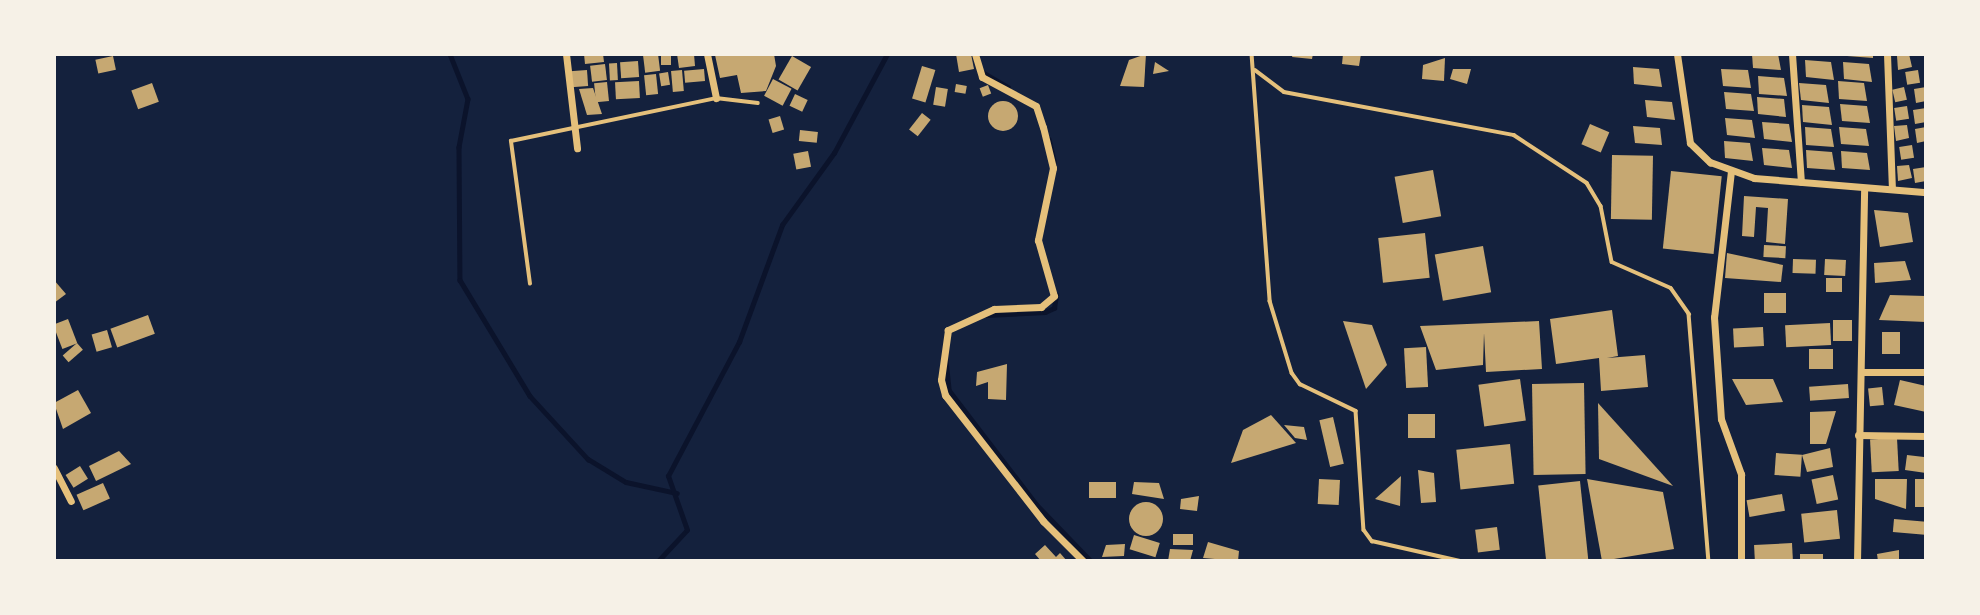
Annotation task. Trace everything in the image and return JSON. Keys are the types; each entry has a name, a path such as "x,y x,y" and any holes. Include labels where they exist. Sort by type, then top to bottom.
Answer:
{"street":[{"path":"566,54 577,148"},
{"path":"707,54 716,98"},
{"path":"975,54 982,77 1036,106 1043,127 1052,168 1038,240 1054,296 1041,307 994,310 948,330 941,380 945,395 1043,521 1083,561"},
{"path":"1677,54 1690,143 1710,162 1731,171 1801,182 1926,192"},
{"path":"1793,54 1801,182"},
{"path":"1887,54 1892,188"},
{"path":"1731,171 1714,317 1721,419 1741,474 1741,561"},
{"path":"1857,561 1864,189"},
{"path":"1861,372 1926,372"},
{"path":"1858,435 1926,436"},
{"path":"54,468 71,502"}],"lane":[{"path":"1252,54 1269,300 1292,373 1300,384 1356,411 1364,530 1372,541 1460,561"},
{"path":"1255,70 1284,92 1514,135 1587,183 1601,206 1612,262 1671,288 1689,314 1709,561"},
{"path":"530,284 511,141 574,125 716,98 758,103"}],"building":[{"path":"584,54 603,54 604,62 585,64"},
{"path":"658,54 660,71 645,73 643,56"},
{"path":"661,54 671,54 671,65 661,65"},
{"path":"677,54 694,54 695,66 679,68"},
{"path":"774,54 776,66 766,91 741,93 737,75 720,78 715,55"},
{"path":"956,54 971,54 974,69 959,72"},
{"path":"1146,54 1144,87 1120,86 1129,60"},
{"path":"1293,54 1313,54 1312,59 1292,57"},
{"path":"1343,54 1361,54 1359,66 1342,64"},
{"path":"1752,54 1778,54 1781,70 1753,68"},
{"path":"1873,54 1873,58 1847,56"},
{"path":"1909,54 1912,67 1898,70 1897,56"},
{"path":"113,56 116,70 98,73 95,60"},
{"path":"792,56 811,67 798,90 778,79"},
{"path":"1445,58 1444,81 1422,79 1423,65"},
{"path":"1805,60 1831,62 1834,80 1806,77"},
{"path":"638,61 639,77 621,78 620,62"},
{"path":"1155,62 1169,71 1153,74"},
{"path":"1843,62 1869,64 1872,82 1844,79"},
{"path":"609,63 617,63 618,80 610,80"},
{"path":"605,64 607,80 592,82 590,66"},
{"path":"922,66 935,70 925,103 912,99"},
{"path":"1633,67 1659,69 1662,87 1634,84"},
{"path":"704,69 705,81 685,83 684,71"},
{"path":"1453,69 1471,69 1467,84 1450,79"},
{"path":"1721,69 1748,70 1751,88 1723,86"},
{"path":"587,70 588,86 571,87 570,71"},
{"path":"682,70 684,91 673,92 671,71"},
{"path":"1918,70 1920,83 1907,85 1905,72"},
{"path":"668,72 670,85 661,86 659,73"},
{"path":"656,74 658,94 646,95 644,75"},
{"path":"1758,76 1784,78 1787,96 1759,94"},
{"path":"773,79 792,89 783,106 764,96"},
{"path":"639,81 640,98 616,99 615,82"},
{"path":"1838,81 1864,83 1867,101 1839,99"},
{"path":"607,82 609,101 596,102 594,83"},
{"path":"152,83 159,102 138,109 131,91"},
{"path":"1799,83 1826,85 1829,103 1801,100"},
{"path":"956,84 967,86 965,94 955,92"},
{"path":"988,85 991,93 983,97 980,88"},
{"path":"936,87 948,89 945,107 933,105"},
{"path":"1904,87 1907,100 1895,102 1892,90"},
{"path":"1926,87 1926,101 1916,103 1914,89"},
{"path":"593,88 602,114 587,115 579,89"},
{"path":"1724,92 1751,94 1754,111 1726,109"},
{"path":"795,94 808,100 802,112 790,106"},
{"path":"1757,97 1784,99 1786,117 1758,114"},
{"path":"1645,100 1672,102 1675,120 1647,117"},
{"path":"1003,101 1009,102 1017,110 1017,122 1009,130 1003,131 997,130 989,122 988,116 989,110 997,102"},
{"path":"1840,104 1867,106 1870,123 1842,121"},
{"path":"1802,105 1829,107 1832,125 1803,122"},
{"path":"1907,106 1909,119 1896,121 1894,108"},
{"path":"1926,108 1926,122 1915,124 1913,110"},
{"path":"922,113 931,120 918,136 909,130"},
{"path":"780,116 784,129 773,133 769,120"},
{"path":"1725,118 1752,120 1755,138 1727,135"},
{"path":"1762,122 1789,124 1792,142 1764,139"},
{"path":"1590,124 1609,132 1601,152 1581,144"},
{"path":"1907,125 1909,138 1896,141 1894,126"},
{"path":"1633,126 1660,128 1662,145 1635,143"},
{"path":"1805,127 1831,129 1834,147 1806,145"},
{"path":"1839,127 1866,129 1869,146 1841,144"},
{"path":"1926,127 1926,141 1917,143 1915,129"},
{"path":"800,130 818,132 817,143 799,141"},
{"path":"1724,141 1750,143 1753,161 1725,158"},
{"path":"1912,145 1914,158 1901,160 1899,147"},
{"path":"1762,148 1789,150 1792,168 1764,165"},
{"path":"1806,150 1832,152 1835,170 1807,168"},
{"path":"808,151 811,167 796,170 793,154"},
{"path":"1841,151 1867,153 1870,170 1842,168"},
{"path":"1612,155 1653,156 1652,220 1611,219"},
{"path":"1909,165 1912,178 1898,181 1897,166"},
{"path":"1926,167 1926,181 1915,183 1913,169"},
{"path":"1433,170 1441,216 1403,223 1395,177"},
{"path":"1671,171 1722,176 1714,254 1663,249"},
{"path":"1744,196 1788,199 1785,244 1766,242 1768,208 1756,207 1754,237 1742,236"},
{"path":"1874,210 1908,213 1913,242 1880,247"},
{"path":"1425,233 1430,278 1383,283 1378,238"},
{"path":"1764,245 1786,246 1785,258 1763,257"},
{"path":"1483,246 1491,292 1443,301 1435,255"},
{"path":"1727,253 1783,265 1781,282 1725,278"},
{"path":"1793,259 1816,260 1815,274 1793,273"},
{"path":"1825,259 1846,260 1845,276 1824,275"},
{"path":"1905,261 1911,280 1875,283 1874,263"},
{"path":"1826,278 1842,278 1842,292 1826,292"},
{"path":"54,280 66,294 54,303"},
{"path":"1764,293 1786,293 1786,313 1764,313"},
{"path":"1890,295 1926,296 1926,322 1879,320"},
{"path":"1612,310 1618,356 1607,358 1645,355 1648,387 1601,391 1599,358 1556,364 1550,319"},
{"path":"148,315 155,334 117,347 110,329"},
{"path":"68,319 77,343 62,349 54,324"},
{"path":"1833,320 1852,320 1852,341 1833,341"},
{"path":"1343,321 1372,325 1387,365 1366,389"},
{"path":"1539,321 1542,369 1486,372 1484,333 1483,365 1436,370 1420,326"},
{"path":"1830,323 1831,345 1786,347 1785,325"},
{"path":"1763,327 1764,346 1734,348 1733,329"},
{"path":"107,330 112,347 97,352 92,334"},
{"path":"1882,332 1900,332 1900,354 1882,354"},
{"path":"77,343 83,350 69,362 63,355"},
{"path":"1426,347 1428,387 1406,388 1404,348"},
{"path":"1809,349 1833,349 1833,369 1809,369"},
{"path":"1007,364 1006,400 988,399 988,382 976,386 977,372"},
{"path":"1520,379 1526,421 1484,426 1478,385"},
{"path":"1732,379 1773,379 1783,402 1746,405"},
{"path":"1900,380 1926,386 1926,412 1894,405"},
{"path":"1584,383 1586,474 1534,475 1532,384"},
{"path":"1848,384 1849,398 1810,401 1809,387"},
{"path":"1882,387 1884,405 1870,406 1868,388"},
{"path":"78,390 91,413 63,429 54,403"},
{"path":"1598,403 1673,486 1599,459"},
{"path":"1836,411 1826,444 1810,444 1810,412"},
{"path":"1408,414 1435,414 1435,438 1408,438"},
{"path":"1271,415 1296,443 1231,463 1243,430"},
{"path":"1333,417 1344,464 1330,467 1319,420"},
{"path":"1284,425 1304,427 1307,440 1295,438"},
{"path":"1897,438 1899,471 1872,472 1870,439"},
{"path":"1510,444 1514,484 1460,489 1456,450"},
{"path":"1830,448 1833,467 1807,472 1802,455"},
{"path":"119,451 131,464 96,481 89,466"},
{"path":"1776,453 1802,455 1800,477 1774,475"},
{"path":"1907,455 1924,457 1926,473 1905,470"},
{"path":"80,466 88,479 74,488 66,475"},
{"path":"1418,470 1434,473 1436,502 1421,503"},
{"path":"1833,475 1838,499 1817,504 1811,480"},
{"path":"1401,476 1400,506 1375,499"},
{"path":"1319,479 1340,480 1339,505 1318,504"},
{"path":"1587,479 1663,492 1674,549 1602,561"},
{"path":"1875,479 1907,479 1906,509 1875,499"},
{"path":"1915,479 1926,479 1926,507 1915,507"},
{"path":"1580,481 1588,561 1546,561 1538,485"},
{"path":"1089,482 1116,482 1116,498 1089,498"},
{"path":"1134,482 1159,483 1164,499 1132,494"},
{"path":"103,483 110,499 83,510 77,495"},
{"path":"1782,494 1785,511 1749,517 1747,500"},
{"path":"1199,496 1197,511 1180,509 1181,499"},
{"path":"1146,502 1158,507 1163,519 1158,531 1146,536 1134,531 1129,519 1134,507"},
{"path":"1837,510 1840,539 1804,543 1801,514"},
{"path":"1894,519 1926,522 1925,535 1893,532"},
{"path":"1497,527 1500,550 1478,553 1475,530"},
{"path":"1173,534 1193,534 1193,545 1173,545"},
{"path":"1134,535 1160,543 1155,557 1130,549"},
{"path":"1208,542 1239,551 1238,561 1203,558"},
{"path":"1792,543 1793,561 1755,561 1754,545"},
{"path":"1125,544 1124,556 1102,557 1106,545"},
{"path":"1045,545 1056,557 1060,553 1067,561 1041,561 1035,554"},
{"path":"1170,549 1193,550 1190,561 1168,561"},
{"path":"1899,550 1899,561 1878,561 1877,554"},
{"path":"1800,554 1823,554 1823,561 1800,561"}],"waterway":[{"path":"450,54 468,99 459,147 460,280 530,396 588,459 626,482 677,493"},
{"path":"658,561 687,530 668,476 739,342 782,225 834,153 887,54"},
{"path":"982,72 1008,87"},
{"path":"1049,139 1054,161"},
{"path":"986,315 1045,312 1054,308 1056,295"},
{"path":"946,360 949,390 1037,505 1091,561"}]}
